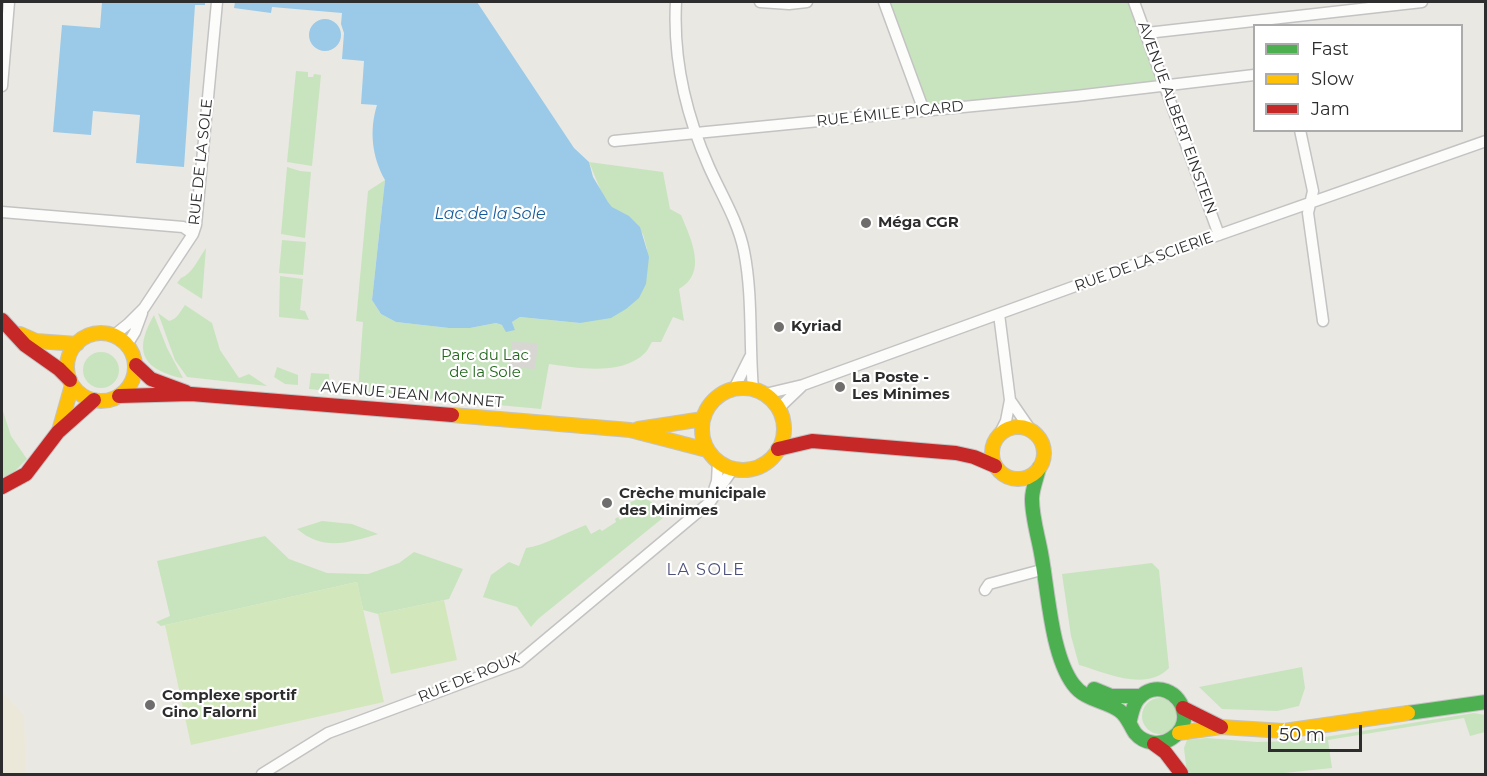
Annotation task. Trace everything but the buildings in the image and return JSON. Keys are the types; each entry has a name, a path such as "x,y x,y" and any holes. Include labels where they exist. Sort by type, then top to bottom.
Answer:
{"street":[{"path":"2,86 9,2"},
{"name":"RUE DE LA SOLE","path":"113,336 144,308 193,234 196,225 217,2"},
{"path":"676,2 677,55 686,98 696,133 724,197 744,251 750,357 759,391"},
{"path":"760,2 789,4 807,2"},
{"path":"884,2 924,111"},
{"path":"1135,4 1147,2"},
{"path":"1146,33 1422,2"},
{"name":"AVENUE ALBERT EINSTEIN","path":"1135,4 1219,235"},
{"name":"RUE ÉMILE PICARD","path":"614,141 924,111 1253,75"},
{"path":"1300,132 1313,191 1308,213 1323,321"},
{"name":"RUE DE LA SCIERIE","path":"759,391 803,385 1485,141"},
{"path":"2,212 183,227 193,234"},
{"name":"RUE DE LA SOLE","path":"127,345 135,332 144,308"},
{"path":"995,466 992,459 997,438 1006,422 1010,400 999,314"},
{"path":"3,322 36,342 77,344"},
{"path":"3,322 25,345 59,369 71,382 80,394 94,400 105,401 119,396 130,385 136,365 127,345 113,336 96,334 88,336 77,344 68,360 71,382 58,432"},
{"path":"734,388 750,357"},
{"name":"AVENUE JEAN MONNET","path":"136,365 151,379 191,394"},
{"name":"RUE DE LA SCIERIE","path":"779,408 803,385"},
{"path":"734,388 759,391 779,408 784,434 773,457 759,467 733,469 718,462 708,450 703,440 703,419 714,399 723,393 734,388"},
{"name":"AVENUE JEAN MONNET","path":"119,396 191,394 630,430 708,450"},
{"path":"2,487 26,474 58,432 94,400"},
{"path":"1010,400 1030,429 1041,439 1043,446 1044,454 1032,498 1057,646 1068,675 1080,692 1118,709 1130,720 1136,734 1147,742 1162,744 1178,735 1221,727 1284,731 1485,702"},
{"name":"AVENUE JEAN MONNET","path":"630,430 703,419"},
{"path":"784,426 812,441"},
{"path":"956,453 997,438 1011,427 1030,429"},
{"path":"778,449 812,441 956,453 974,457 995,466 1024,493 1032,505 1036,519"},
{"path":"711,502 717,481 718,462"},
{"path":"1006,477 1024,478 1039,468"},
{"name":"RUE DE ROUX","path":"262,774 328,733 519,662 711,502 733,469"},
{"path":"985,590 989,584 1045,569"},
{"path":"1068,675 1090,688 1112,696 1139,696"},
{"path":"1130,720 1133,703 1139,696 1153,689 1161,689 1176,696 1184,708 1221,727"},
{"path":"1181,774 1178,735 1183,725 1184,708"},
{"path":"1154,744 1166,752 1181,774"}],"shaded area":[{"path":"512,342 538,343 535,369 509,367"},
{"path":"2,692 24,715 26,774 2,774"}],"green space":[{"path":"886,2 1134,2 1165,85 924,111"},
{"path":"296,71 308,72 308,77 313,77 314,74 321,75 312,166 287,162"},
{"name":"Parc du Lac de la Sole","path":"589,162 663,172 670,209 681,215 695,255 693,274 688,282 679,289 684,321 673,317 661,342 652,342 645,353 624,365 599,369 549,364 541,409 358,392 363,322 356,321 368,191 385,180 372,300 381,314 396,322 449,328 470,328 496,323 515,330 512,322 520,317 580,323 647,249 643,234 603,196"},
{"path":"287,167 311,172 305,238 281,234"},
{"path":"282,240 306,242 303,275 279,273"},
{"path":"206,248 202,299 177,283 192,269"},
{"path":"280,276 303,279 300,310 305,311 309,320 279,317"},
{"path":"185,305 212,323 220,350 239,378 249,374 267,386 187,377 175,360 158,313 169,321 176,317"},
{"path":"154,315 167,348 183,378 155,368 144,355 146,332"},
{"path":"101,352 113,358 119,370 113,382 101,388 89,382 83,370 89,358"},
{"path":"277,367 298,375 298,385 285,384 274,377"},
{"path":"311,373 329,374 330,391 309,389"},
{"path":"2,408 11,436 27,459 10,476 2,477"},
{"path":"643,497 669,513 531,627 517,607 483,597 491,575 509,562 519,566 526,548 586,525 591,534 600,529 602,531 616,522 615,519 618,517 620,520 629,515 624,505"},
{"path":"322,521 352,524 378,534 346,542 326,543 307,536 297,529"},
{"path":"265,536 289,559 327,573 368,574 399,563 414,552 463,569 449,599 378,614 363,610 357,582 161,626 156,622 170,616 157,561"},
{"path":"1152,563 1159,570 1169,668 1160,675 1138,680 1114,676 1079,665 1071,636 1062,574"},
{"path":"357,582 384,702 191,745 165,625"},
{"path":"444,600 457,660 391,674 378,614"},
{"path":"1302,667 1305,688 1299,706 1277,711 1222,709 1199,687"},
{"path":"1160,698 1172,704 1178,716 1172,728 1160,734 1148,728 1142,716 1148,704"},
{"path":"1474,713 1485,715 1485,732 1470,736 1464,718 1328,740 1332,768 1275,774 1187,774 1184,748 1187,740 1207,738 1257,742 1300,741"}],"water":[{"path":"102,2 205,2 205,5 195,5 184,167 136,163 140,115 93,111 91,135 53,132 62,25 100,28"},
{"name":"Lac de la Sole","path":"235,2 477,2 574,148 589,162 593,177 608,202 612,207 629,216 640,227 649,257 646,284 639,298 611,318 580,323 520,317 512,322 515,330 506,332 502,325 496,323 470,328 449,328 396,322 381,314 372,300 385,180 377,162 373,144 373,124 377,105 361,104 364,61 342,59 344,33 341,24 342,13 272,7 271,13 234,8"},
{"path":"325,19 336,24 341,35 336,46 325,51 314,46 309,35 314,24"}],"traffic: fast":[{"path":"1039,468 1032,495 1034,520 1055,639 1073,684 1083,694 1120,711 1135,733 1148,742 1168,741 1175,736 1183,725 1184,715 1182,707 1173,694 1159,689 1144,693 1138,699 1130,720"},
{"path":"1094,689 1111,696 1139,696"},
{"path":"1408,713 1486,702"}],"traffic: slow":[{"path":"101,333 114,336 125,343 132,354 135,367 132,380 125,391 114,398 101,401 88,398 77,391 70,380 67,367 70,354 77,343 88,336 101,333"},
{"path":"20,334 36,341 77,344"},
{"path":"59,431 72,385"},
{"path":"743,388 759,391 772,400 781,413 784,429 781,445 772,458 759,467 743,470 727,467 714,458 705,445 702,429 705,413 714,400 727,391 743,388"},
{"path":"452,415 630,430 707,450"},
{"path":"638,429 703,419"},
{"path":"1013,427 1023,427 1037,434 1044,453 1037,472 1023,479 1013,479 1003,475 996,468 992,458 992,448 996,438 1003,431 1013,427"},
{"path":"1179,733 1221,727 1284,731 1408,713"}],"traffic: jam":[{"path":"2,320 25,345 59,369 70,380"},
{"path":"136,365 151,379 186,392"},
{"path":"119,396 191,394 452,415"},
{"path":"2,487 26,474 58,432 94,400"},
{"path":"778,449 812,441 956,453 974,457 995,466"},
{"path":"1183,708 1221,727"},
{"path":"1154,744 1165,752 1181,773"}],"place":[{"name":"Méga CGR","path":"866,223"},
{"name":"Kyriad","path":"779,327"},
{"name":"La Poste - Les Minimes","path":"840,387"},
{"name":"Crèche municipale des Minimes","path":"607,503"},
{"name":"Complexe sportif Gino Falorni","path":"150,705"}],"district":[{"name":"LA SOLE","path":"706,570"}]}
